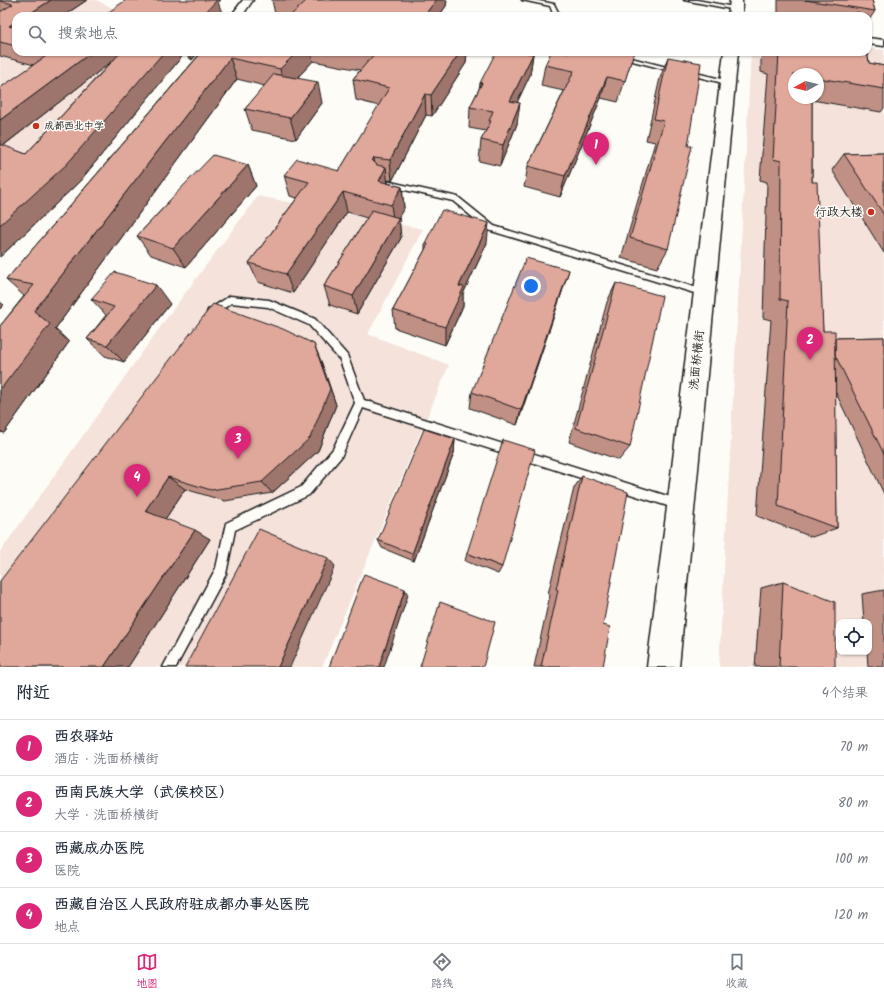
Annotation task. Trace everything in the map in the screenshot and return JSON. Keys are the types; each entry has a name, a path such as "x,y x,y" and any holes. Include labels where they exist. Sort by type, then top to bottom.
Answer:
{"street":[{"path":"239,12 248,0"},
{"path":"872,42 883,46"},
{"name":"洗面桥横街","path":"663,667 730,56"}],"lane":[{"path":"525,0 552,5 555,12"},
{"path":"687,0 736,8"},
{"path":"617,56 727,82"},
{"path":"380,182 455,199 490,228 704,293"},
{"path":"169,667 222,570 230,527 305,491 338,453 360,403 344,358 312,322 269,304 230,299 204,318"},
{"path":"360,403 681,505"}],"shaded area":[{"name":"成都西北中学","path":"0,0 96,0 123,12 12,12 12,56 140,56 0,201"},
{"path":"872,48 884,50 884,667 719,667 751,56 872,56"},
{"path":"258,196 423,229 368,334 449,365 322,667 0,667 0,552 171,312"}],"building":[{"path":"51,0 32,12 12,12 12,24 9,26 12,27 12,45 0,42 0,12 13,4 0,1"},
{"path":"126,0 217,0 206,12 109,12"},
{"path":"303,0 436,0 427,12 294,12 306,1"},
{"path":"805,0 872,0 875,11"},
{"path":"46,56 87,56 0,120 0,88"},
{"path":"117,56 161,56 67,164 0,225 0,144 26,154"},
{"path":"198,56 293,56 280,69 230,58 34,311 50,324 0,390 0,326 34,285 6,280"},
{"path":"372,56 457,56 431,95 425,94 390,160 374,158 372,160 377,165 386,167 379,181 402,187 391,205 343,192 286,274 249,263 309,182 284,175 297,159 339,171 389,88 353,79"},
{"path":"494,56 532,56 510,101 520,103 503,145 481,140 491,121 489,121 493,111 470,107 482,83 480,83"},
{"path":"549,56 633,56 625,81 607,77 565,176 528,166 574,71 545,65"},
{"path":"779,56 868,56 869,63 884,66 884,89 824,79 824,68 788,68 788,104 812,104 812,182 817,182 823,331 835,331 837,528 778,506 788,301 780,299 781,161 773,159"},
{"path":"668,57 701,63 688,146 692,146 668,249 630,238 664,121 654,119"},
{"path":"274,74 318,82 290,118 245,109"},
{"path":"884,153 884,215 844,154"},
{"path":"213,155 248,165 173,248 137,236 167,203"},
{"path":"372,210 399,218 353,296 324,286"},
{"path":"442,210 489,223 459,286 464,287 445,327 393,310 428,244 425,243"},
{"path":"526,258 569,270 521,410 472,392"},
{"path":"115,272 156,285 107,345 87,339 114,307 91,299"},
{"path":"616,283 662,296 630,447 576,428"},
{"path":"213,304 283,329 314,344 330,389 310,438 262,482 211,490 168,477 145,511 195,530 104,667 0,667 0,581"},
{"path":"884,337 884,454 835,355 835,338"},
{"path":"424,429 455,439 412,554 378,540"},
{"path":"503,440 535,450 502,567 467,553"},
{"path":"582,476 628,492 603,625 610,627 603,667 541,667 558,590 556,589"},
{"path":"259,529 328,558 278,667 185,667"},
{"path":"364,574 405,589 379,667 329,667"},
{"path":"783,582 835,602 835,667 779,667"},
{"path":"440,602 495,622 483,667 420,667"}],"place":[{"name":"成都西北中学","path":"36,126"},
{"name":"西农驿站","path":"596,165"},
{"name":"行政大楼","path":"871,212"},
{"name":"西南民族大学（武侯校区）","path":"810,360"},
{"name":"西藏成办医院","path":"238,459"},
{"name":"西藏自治区人民政府驻成都办事处医院","path":"137,497"}]}
